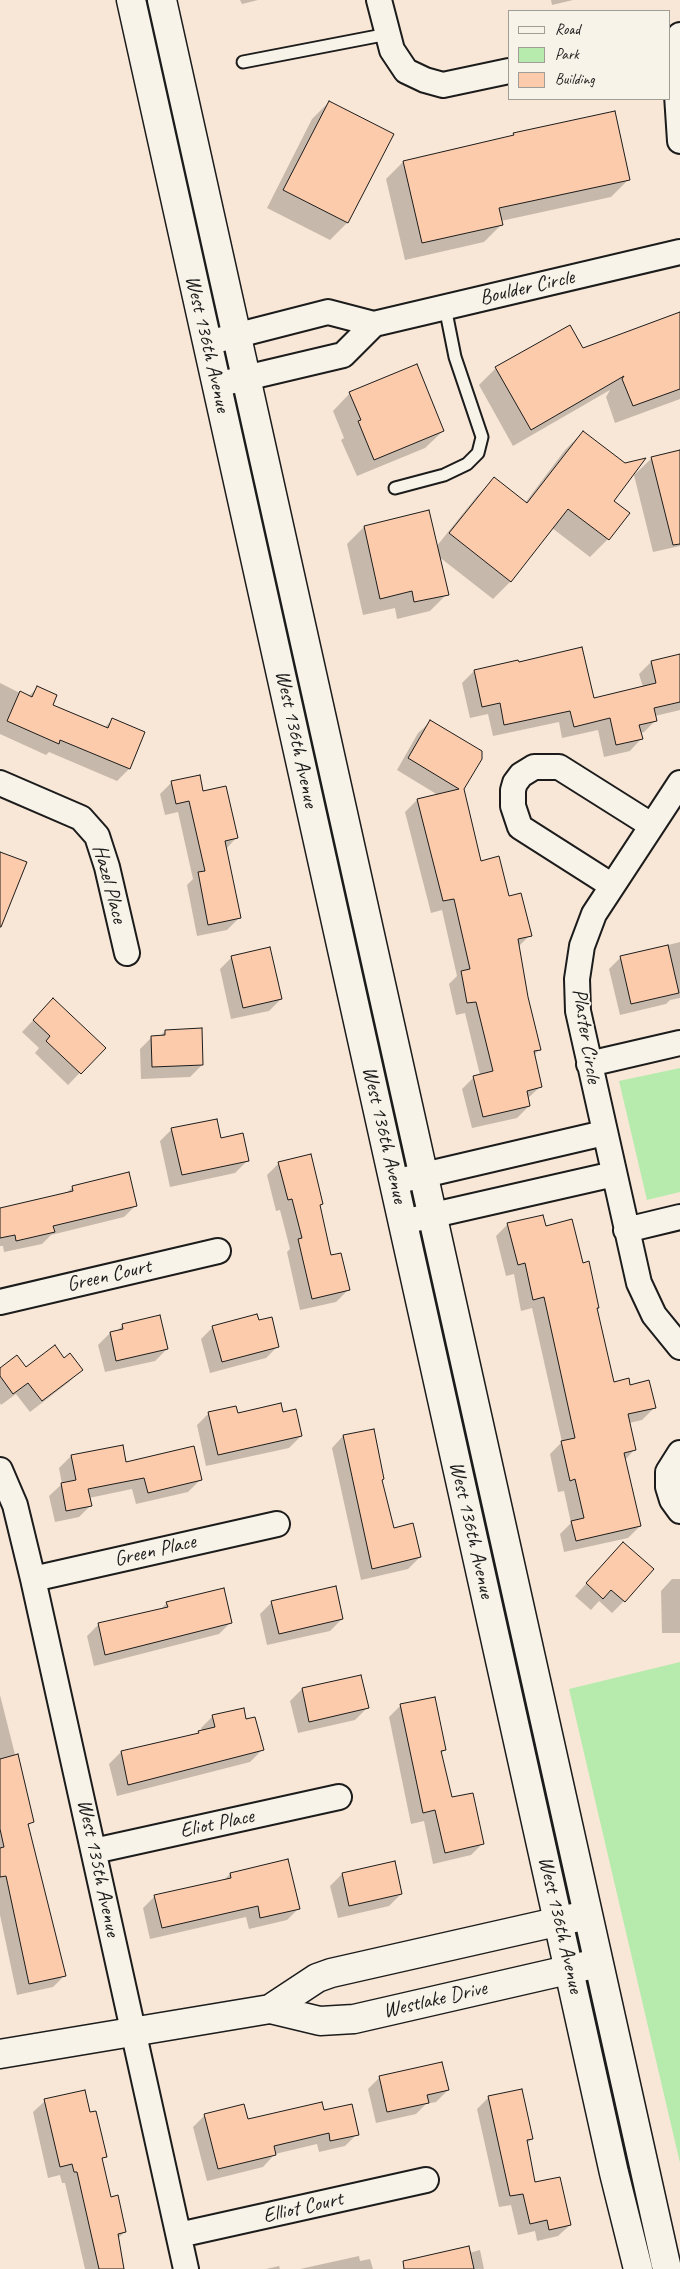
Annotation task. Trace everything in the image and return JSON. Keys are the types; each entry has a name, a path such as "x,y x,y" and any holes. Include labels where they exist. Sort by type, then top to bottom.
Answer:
{"main road":[{"name":"West 136th Avenue","path":"131,0 638,2269"},
{"name":"West 136th Avenue","path":"162,0 667,2269"},
{"name":"Westlake Drive","path":"270,2009 317,1978 330,1973 587,1915"},
{"name":"Westlake Drive","path":"0,2054 270,2009 320,2021 354,2019 598,1964"}],"street":[{"path":"379,0 392,50 406,71 425,80 443,85 508,71"},
{"path":"677,51 680,141"},
{"name":"Boulder Circle","path":"207,343 328,312 374,324 680,252"},
{"path":"216,385 343,355 374,324"},
{"path":"611,886 520,827 512,806 515,783 521,775 534,767 559,767 650,825"},
{"name":"Hazel Place","path":"0,783 81,818 97,836 108,867 127,952"},
{"name":"Plaster Circle","path":"680,783 650,825 594,914 582,946 577,978 578,1010 639,1283 654,1315 680,1347"},
{"path":"589,1064 680,1043"},
{"path":"394,1182 604,1133"},
{"path":"403,1222 614,1174"},
{"path":"626,1230 680,1217"},
{"name":"Green Court","path":"0,1302 218,1251"},
{"path":"680,1453 668,1472 668,1487 672,1500 680,1511"},
{"name":"West 135th Avenue","path":"0,1470 15,1505 33,1579 186,2269"},
{"name":"Green Place","path":"33,1579 277,1524"},
{"name":"Eliot Place","path":"94,1851 339,1797"},
{"name":"Elliot Court","path":"179,2235 426,2180"}],"lane":[{"path":"243,62 388,34"},
{"path":"395,488 444,475 467,464 478,453 482,437 455,357 445,307"}],"green space":[{"path":"680,1068 680,1192 647,1200 619,1081"},
{"path":"680,1662 680,2163 569,1689"}],"building":[{"path":"329,101 394,134 348,223 283,190"},
{"path":"615,111 630,180 499,208 503,225 422,243 403,161 514,135 513,133"},
{"path":"680,312 680,389 633,406 622,379 624,376 531,430 495,367 570,325 583,348"},
{"path":"417,364 444,431 374,460 358,421 361,420 349,392"},
{"path":"583,431 625,463 646,458 614,501 630,513 609,540 568,509 511,582 449,533 494,477 527,503"},
{"path":"680,450 680,544 673,545 651,457"},
{"path":"429,510 449,595 414,602 412,591 380,599 364,526"},
{"path":"582,647 594,698 656,683 651,661 680,654 680,702 654,708 657,721 639,725 643,739 616,745 610,718 574,727 570,711 504,725 500,703 482,707 474,670 518,660 519,662"},
{"path":"37,686 57,695 53,705 108,728 112,718 145,732 130,769 60,740 59,744 7,721 20,691 32,697"},
{"path":"430,720 482,751 482,759 464,789 481,861 499,856 509,896 521,893 532,936 518,939 528,997 541,1050 534,1051 542,1087 527,1091 530,1106 483,1117 473,1076 493,1071 476,1002 467,1003 461,971 470,969 454,899 443,901 417,799 459,789 408,758"},
{"path":"200,775 203,791 226,786 238,838 225,841 241,918 208,925 198,872 205,871 189,801 176,804 171,781"},
{"path":"0,852 27,862 1,927 0,927"},
{"path":"668,945 679,993 631,1004 620,956"},
{"path":"270,947 282,999 243,1008 231,956"},
{"path":"53,998 106,1048 81,1074 46,1041 50,1036 33,1020"},
{"path":"202,1028 203,1065 152,1067 151,1036 165,1035 165,1030"},
{"path":"217,1119 221,1138 243,1133 249,1161 182,1175 171,1128"},
{"path":"311,1154 323,1204 320,1205 331,1255 341,1253 350,1290 312,1299 298,1239 302,1238 292,1199 288,1200 278,1162"},
{"path":"129,1172 137,1206 53,1226 55,1232 16,1241 15,1235 0,1238 0,1208 73,1191 72,1186"},
{"path":"543,1215 546,1226 572,1219 583,1263 589,1261 599,1308 597,1308 614,1382 629,1378 630,1385 649,1380 656,1408 628,1414 636,1450 624,1453 641,1526 576,1541 571,1521 584,1518 575,1479 570,1481 561,1441 575,1438 544,1297 533,1300 525,1263 518,1265 507,1223"},
{"path":"257,1314 259,1320 272,1317 279,1347 222,1362 212,1326"},
{"path":"160,1315 168,1349 116,1361 110,1332 123,1329 122,1324"},
{"path":"55,1345 64,1358 70,1353 83,1370 42,1401 28,1383 13,1394 0,1376 0,1368 17,1355 26,1367"},
{"path":"281,1403 283,1412 296,1409 302,1436 218,1455 208,1412 236,1406 238,1413"},
{"path":"374,1429 384,1479 382,1480 394,1528 413,1523 421,1557 372,1569 343,1435"},
{"path":"123,1445 126,1462 194,1446 202,1480 148,1493 144,1478 88,1489 92,1506 66,1511 61,1483 76,1480 71,1455"},
{"path":"623,1542 654,1569 625,1602 611,1590 603,1599 586,1583"},
{"path":"336,1586 343,1619 279,1634 271,1601"},
{"path":"224,1588 232,1623 105,1655 98,1623 168,1607 166,1602"},
{"path":"361,1675 369,1708 309,1722 302,1688"},
{"path":"435,1697 446,1750 441,1751 452,1797 473,1793 484,1844 445,1853 435,1810 423,1813 400,1704"},
{"path":"244,1708 246,1719 255,1717 264,1750 128,1785 121,1751 199,1733 198,1731 215,1727 212,1715"},
{"path":"18,1754 34,1822 28,1824 66,1976 29,1984 6,1876 0,1877 0,1848 4,1847 0,1829 0,1759"},
{"path":"288,1859 300,1909 260,1918 258,1906 162,1928 154,1895 231,1878 230,1873"},
{"path":"395,1861 402,1894 349,1906 342,1873"},
{"path":"442,2062 449,2090 427,2095 429,2103 387,2112 379,2076"},
{"path":"522,2089 533,2139 527,2140 535,2182 560,2177 571,2225 549,2230 547,2220 530,2224 523,2194 510,2196 488,2096"},
{"path":"85,2090 90,2112 96,2111 107,2157 102,2158 111,2197 118,2195 126,2232 118,2234 124,2269 99,2269 77,2172 74,2172 72,2164 60,2167 44,2099"},
{"path":"322,2102 324,2110 352,2104 359,2135 330,2141 329,2133 274,2146 276,2155 218,2169 204,2114 244,2104 248,2119"},
{"path":"469,2246 474,2269 404,2269 403,2261"}]}
